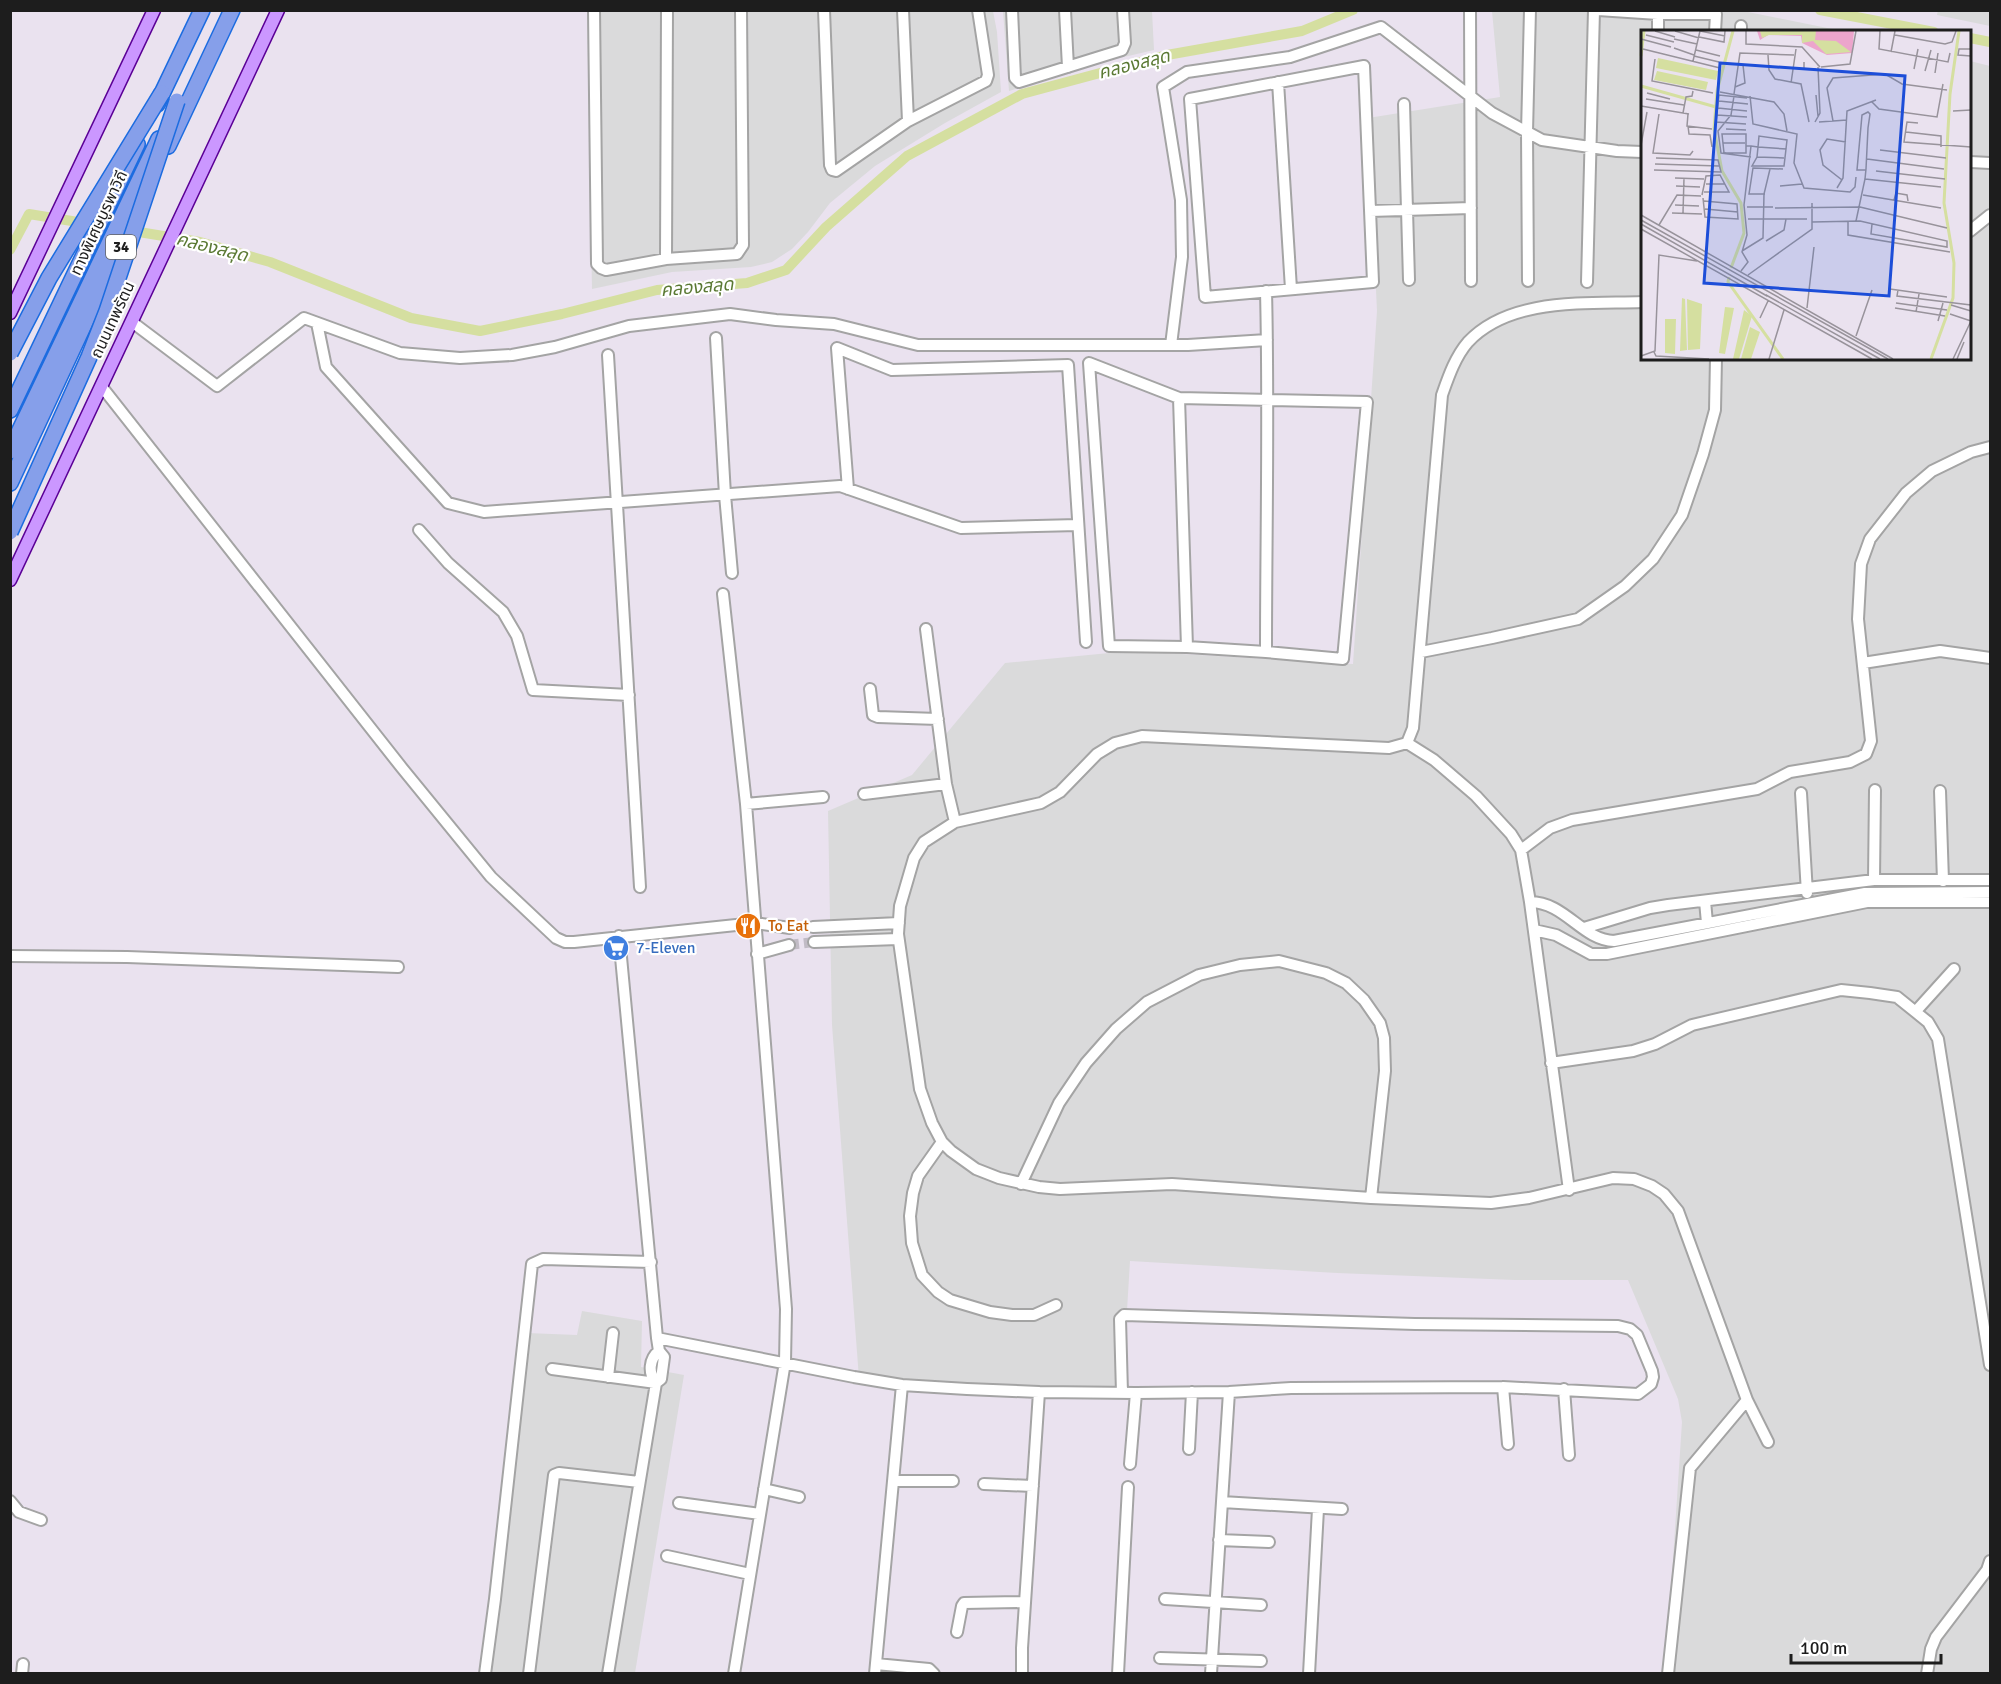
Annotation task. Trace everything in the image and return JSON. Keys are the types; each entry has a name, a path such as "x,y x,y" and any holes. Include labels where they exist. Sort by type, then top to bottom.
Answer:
{"highway":[{"name":"34","path":"10,386 152,96 190,10"},
{"name":"ทางพิเศษบูรพาวิถี","path":"10,410 202,10"},
{"name":"ทางพิเศษบูรพาวิถี","path":"10,451 221,10"},
{"name":"ถนนเทพรัตน","path":"10,483 232,10"},
{"path":"10,354 49,278 162,93"},
{"path":"10,532 89,357 107,311 177,101"}],"main road":[{"path":"10,313 154,10"},
{"name":"ถนนเทพรัตน","path":"10,580 278,10"}],"street":[{"path":"594,10 597,264 606,270 666,259 737,254 743,245 741,10"},
{"path":"666,259 667,10"},
{"path":"825,10 831,168 836,171 908,122 986,81 978,10"},
{"path":"903,10 908,122"},
{"path":"1012,10 1015,78 1021,82 1122,50 1125,43 1123,10"},
{"path":"1065,10 1068,67"},
{"path":"1470,10 1471,281"},
{"path":"1528,281 1527,132 1530,10"},
{"path":"1587,282 1596,10 1659,14 1716,14 1715,30"},
{"path":"1658,30 1659,14"},
{"path":"1171,345 1182,257 1181,200 1163,87 1186,72 1290,57 1381,27 1492,113 1542,140 1617,151 1641,152"},
{"path":"1364,66 1373,282 1205,297 1190,99 1278,82 1364,66"},
{"path":"1278,82 1291,289"},
{"path":"1404,104 1409,280"},
{"path":"1971,162 1990,163"},
{"path":"1370,211 1471,208"},
{"path":"1971,230 1990,215"},
{"path":"1266,291 1266,652"},
{"path":"1407,743 1413,728 1421,652 1442,395 1451,370 1468,343 1490,325 1515,312 1553,306 1641,302"},
{"path":"132,322 217,386 304,318 400,353 460,358 512,355 555,347 629,326 730,314 834,324 918,345 1171,345 1267,340"},
{"path":"317,323 326,367 448,503 484,512 840,486 961,528 1078,525"},
{"path":"716,338 732,573"},
{"path":"848,489 837,348 892,370 1068,365 1086,642"},
{"path":"608,355 640,887"},
{"path":"1421,652 1578,619 1625,586 1653,559 1682,515 1703,454 1715,410 1716,360"},
{"path":"1089,363 1179,398 1367,402 1343,660 1187,647 1109,646 1089,363"},
{"path":"102,387 402,768 491,877 556,938 565,942 574,942 755,923 790,928"},
{"path":"1179,398 1187,647"},
{"path":"1521,850 1550,828 1572,820 1757,789 1799,769 1850,762 1866,754 1871,741 1858,619 1861,564 1870,539 1906,492 1932,471 1971,452 1990,447"},
{"path":"419,530 448,563 503,612 517,636 533,690 629,695"},
{"path":"723,594 746,804 756,954 786,1309 784,1362 734,1674"},
{"path":"927,628 946,784 955,822"},
{"path":"1863,663 1940,651 1990,657"},
{"path":"870,689 873,715 938,719"},
{"path":"1569,1190 1521,850 1511,834 1476,796 1434,760 1407,743 1389,748 1142,736 1115,743 1097,754 1060,792 1041,803 955,822 924,842 914,858 900,906 898,939 920,1089 932,1123 942,1142 976,1169 999,1178 1039,1188 1172,1184 1371,1198 1491,1203 1569,1190 1613,1178 1634,1179 1664,1194 1678,1211 1747,1400 1768,1442"},
{"path":"864,794 946,784"},
{"path":"1874,880 1875,790"},
{"path":"1940,791 1949,889"},
{"path":"1801,793 1807,909"},
{"path":"746,804 823,797"},
{"path":"1584,928 1650,908 1874,880 1990,892"},
{"path":"1534,930 1556,935 1591,954 1607,954 1807,909 1865,892 1949,889 1990,880"},
{"path":"1949,889 1990,902"},
{"path":"1705,901 1707,923"},
{"path":"1530,902 1551,905 1600,939 1614,941 1707,923 1807,909"},
{"path":"813,927 899,923"},
{"path":"608,1674 656,1383 661,1379 664,1357 659,1351 657,1338 619,936"},
{"path":"814,942 898,939"},
{"path":"756,954 789,945"},
{"path":"10,956 126,957 398,967"},
{"path":"1021,1184 1059,1103 1086,1063 1116,1029 1147,1002 1199,975 1240,965 1279,961 1326,973 1346,983 1364,1000 1380,1023 1384,1038 1385,1071 1371,1198"},
{"path":"1916,1011 1954,969"},
{"path":"1551,1063 1633,1051 1656,1044 1692,1024 1841,990 1897,998 1916,1011 1928,1022 1938,1039 1990,1365"},
{"path":"942,1142 918,1176 913,1193 910,1216 912,1243 922,1275 938,1292 950,1300 990,1312 1034,1315 1056,1305"},
{"path":"485,1674 497,1587 532,1263 543,1259 651,1263"},
{"path":"657,1338 854,1377 902,1384 1039,1392 1122,1393 1229,1392 1291,1388 1503,1387 1638,1394 1648,1388 1653,1377 1637,1335 1630,1329 1618,1326 1427,1324 1124,1314 1120,1319 1122,1393"},
{"path":"608,1377 613,1333"},
{"path":"552,1370 656,1383"},
{"path":"902,1384 875,1669 930,1669 934,1674"},
{"path":"1503,1387 1508,1444"},
{"path":"1564,1389 1569,1455"},
{"path":"1022,1674 1039,1392"},
{"path":"1189,1449 1192,1392"},
{"path":"1211,1674 1229,1392"},
{"path":"1130,1464 1136,1393"},
{"path":"1668,1674 1690,1468 1747,1400"},
{"path":"529,1674 554,1475 559,1473 639,1482"},
{"path":"894,1481 953,1481"},
{"path":"984,1484 1033,1486"},
{"path":"1118,1674 1128,1487"},
{"path":"764,1489 799,1497"},
{"path":"10,1501 19,1512 41,1520"},
{"path":"1222,1502 1342,1509"},
{"path":"679,1503 760,1514"},
{"path":"1309,1674 1318,1509"},
{"path":"1219,1540 1269,1542"},
{"path":"667,1556 750,1574"},
{"path":"1927,1674 1931,1649 1936,1636 1987,1570 1990,1561"},
{"path":"1165,1599 1261,1605"},
{"path":"957,1632 964,1603 1025,1602"},
{"path":"1160,1658 1261,1662"}],"shaded area":[{"path":"1938,10 1990,11 1990,26 1937,15"},
{"path":"587,11 993,11 997,32 1001,92 875,166 830,203 792,249 772,262 751,267 672,272 592,289"},
{"path":"1003,11 1152,11 1154,50 1098,63 1009,91"},
{"path":"1492,11 1743,11 1837,30 1641,30 1641,360 1971,360 1971,61 1990,66 1990,1673 1663,1673 1682,1422 1678,1399 1628,1280 1515,1280 1130,1261 1122,1393 859,1378 832,1025 828,811 912,775 1005,663 1130,651 1353,664 1377,311 1368,118 1500,97"},
{"path":"582,1311 642,1321 641,1367 684,1375 635,1673 488,1674 527,1333 577,1335"}],"waterway":[{"name":"คลองสลุด","path":"10,250 29,214 200,242 270,262 411,318 480,331 562,314 657,290 747,283 786,270 826,227 907,156 1022,94 1167,55 1302,31 1353,10"},
{"name":"คลองสลุด","path":"1820,10 1924,30"},
{"name":"คลองสลุด","path":"1971,38 1990,42"}],"tunnel":[{"path":"790,928 813,927"},
{"path":"789,945 814,942"}],"place":[{"name":"To Eat","path":"748,926"},
{"name":"7-Eleven","path":"616,948"}]}
